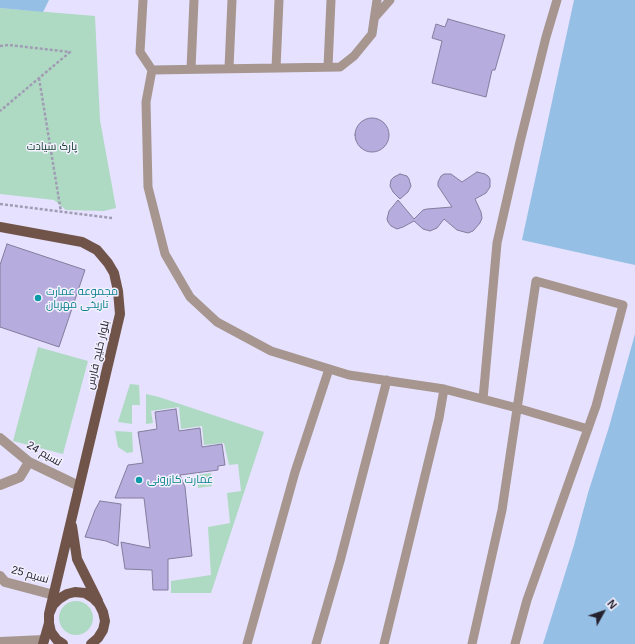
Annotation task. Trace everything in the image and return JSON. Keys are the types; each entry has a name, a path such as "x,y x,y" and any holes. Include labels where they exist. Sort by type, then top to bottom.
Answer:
{"main road":[{"name":"بلوار خلیج فارس","path":"0,227 82,242 96,250 108,263 114,273 118,291 120,314 71,520 44,642"},
{"path":"71,520 77,559 103,612 105,621 103,630 98,638 91,644"},
{"path":"63,644 57,640 52,632 49,618 53,605 59,599 71,593 84,593 93,598 99,604"}],"street":[{"name":"نسیم 24","path":"0,438 29,462 79,486"},
{"path":"0,486 20,477 29,462"},
{"name":"نسیم 25","path":"0,576 5,582 54,594"},
{"path":"0,642 44,642"}],"lane":[{"path":"142,0 140,52 152,70 146,102 148,187 165,254 190,297 217,322 271,351 349,375 444,389 517,408 588,429"},
{"path":"191,69 194,0"},
{"path":"229,68 232,0"},
{"path":"276,68 279,0"},
{"path":"328,67 331,0"},
{"path":"152,70 340,67 354,56 372,34 377,0"},
{"path":"375,17 390,0"},
{"path":"483,399 498,243 521,135 557,0"},
{"path":"472,644 502,510 536,281 623,305 596,406 526,600 515,644"},
{"path":"247,644 294,472 329,368"},
{"path":"316,644 388,380"},
{"path":"384,644 439,418 444,389"}],"path":[{"path":"0,46 9,45 70,52 0,111"},
{"path":"39,78 60,212"},
{"path":"0,204 112,218"}],"green space":[{"name":"پارک سیادت","path":"0,8 95,16 100,120 116,208 104,211 66,210 54,200 0,194"},
{"path":"38,347 88,361 63,454 13,441"},
{"path":"130,384 139,385 140,405 132,405 132,424 118,422"},
{"path":"146,394 264,432 211,593 171,593 171,581 211,575 208,527 230,523 227,493 241,491 238,464 229,465 224,443 204,445 202,426 181,429 179,407 151,411 153,423 146,424"},
{"path":"115,431 132,432 133,452 127,453 118,447"},
{"path":"211,473 212,486 198,488 197,475"},
{"path":"76,601 88,606 93,618 88,630 76,635 64,630 59,618 64,606"}],"water":[{"path":"0,0 49,0 43,12 0,8"},
{"path":"574,0 635,0 635,265 522,240"},
{"path":"635,334 635,644 543,644 574,545"}],"building":[{"path":"448,19 505,35 495,70 492,70 486,97 432,83 442,41 432,38 436,24 445,27"},
{"path":"369,118 375,118 384,123 388,129 388,141 384,147 375,152 369,152 360,147 355,138 355,132 360,123"},
{"path":"477,172 488,176 490,179 490,187 486,193 475,199 482,218 480,223 473,231 468,233 457,230 444,219 437,228 430,231 423,229 414,221 397,229 391,226 388,222 387,219 389,211 398,200 414,219 423,210 452,207 438,186 441,176 444,174 451,174 462,182"},
{"path":"400,174 407,176 411,186 408,192 400,199 393,192 390,186 391,180"},
{"name":"مجموعه عمارت تاریخی مهربان","path":"7,244 85,270 59,347 0,327 0,265"},
{"path":"176,409 179,431 200,428 202,447 222,444 225,465 218,466 218,470 180,475 185,487 192,556 168,559 168,590 153,590 152,570 125,569 121,542 150,548 144,498 115,498 128,465 143,463 138,432 157,429 155,412"},
{"path":"100,501 121,504 118,546 106,541 85,537"}],"place":[{"name":"مجموعه عمارت تاریخی مهربان","path":"38,298"},
{"name":"عمارت کازرونی","path":"139,480"}]}
